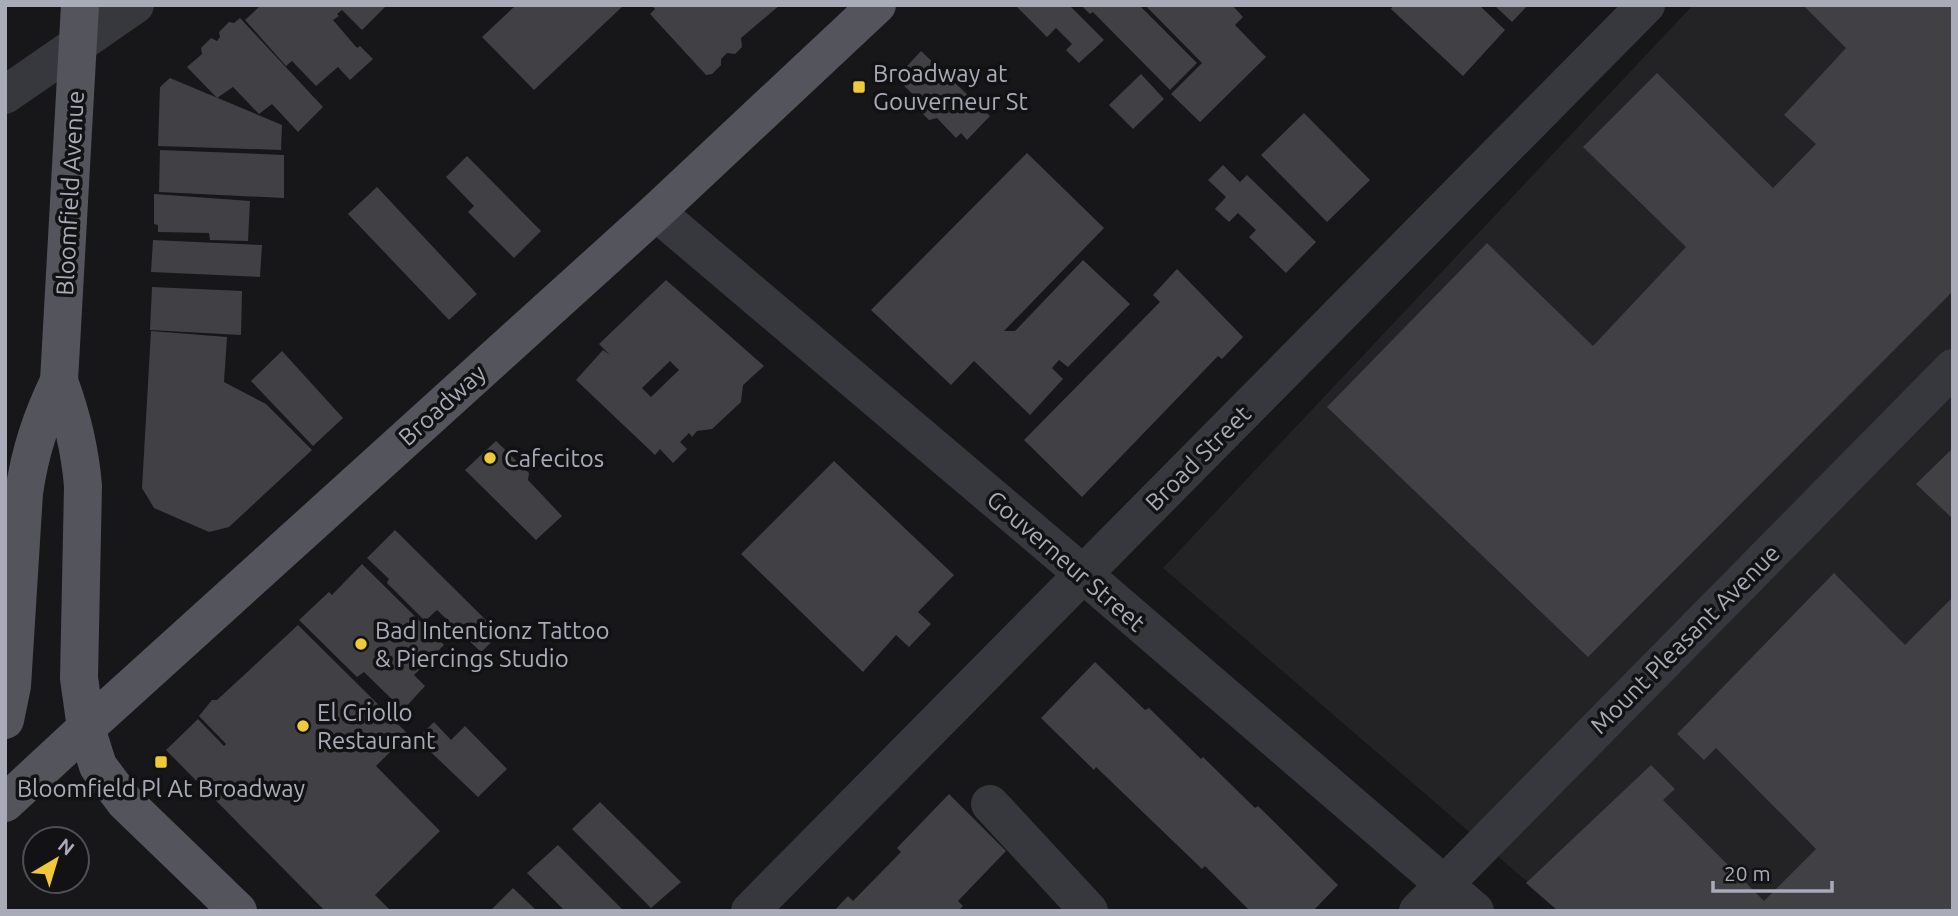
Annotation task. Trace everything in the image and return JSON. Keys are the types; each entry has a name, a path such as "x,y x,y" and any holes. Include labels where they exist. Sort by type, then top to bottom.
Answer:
{"main road":[{"name":"Bloomfield Avenue","path":"5,720 12,686 27,474 35,437 58,381 80,5"},
{"name":"Broadway","path":"5,803 656,212 877,5"},
{"name":"Bloomfield Avenue","path":"58,381 70,411 81,461 83,486 78,656 86,727 98,766 111,786 238,911"}],"street":[{"path":"5,95 135,5"},
{"name":"Broad Street","path":"750,911 1646,5"},
{"name":"Gouverneur Street","path":"656,212 1475,911"},
{"name":"Mount Pleasant Avenue","path":"1418,911 1953,368"},
{"path":"990,804 1089,911"}],"shaded area":[{"path":"1693,5 1953,5 1953,911 1561,911 1163,568"}],"building":[{"path":"261,5 387,5 362,30 342,10 337,14 339,16 333,20 357,48 360,46 373,59 350,80 338,67 316,86 292,61 286,66 245,20"},
{"path":"516,5 624,5 534,90 482,37"},
{"path":"651,5 780,5 741,38 742,47 735,54 727,53 721,59 721,65 712,74 706,75 650,14 655,9"},
{"path":"1015,5 1069,5 1104,40 1079,63 1066,50 1072,44 1056,28 1047,37"},
{"path":"1081,5 1139,5 1197,63 1170,90 1093,12 1090,14"},
{"path":"1145,5 1232,5 1243,17 1235,25 1266,57 1200,122 1171,94 1202,63"},
{"path":"1394,5 1479,5 1505,30 1463,76 1391,9"},
{"path":"1494,5 1528,5 1512,22"},
{"path":"1803,5 1953,5 1953,291 1588,657 1327,407 1487,243 1593,346 1686,247 1583,147 1657,73 1773,188 1816,144 1784,115 1846,48"},
{"path":"240,18 323,107 298,132 272,104 259,114 233,87 217,98 187,67 202,54 201,48 211,38 217,41 219,32 229,22 234,23"},
{"path":"921,51 990,116 967,140 961,133 956,138 937,118 929,120 922,113 924,105 896,78"},
{"path":"1141,74 1164,99 1133,129 1109,105"},
{"path":"170,78 282,125 281,150 158,146 160,87"},
{"path":"1304,113 1370,180 1327,222 1261,155"},
{"path":"160,150 284,155 284,198 159,192"},
{"path":"1027,153 1104,228 1004,331 1015,331 1083,260 1130,304 1068,367 1059,360 1052,368 1063,379 1030,415 974,361 951,385 871,310"},
{"path":"467,156 541,231 514,258 468,212 474,206 446,177"},
{"path":"1223,165 1240,182 1247,175 1316,242 1286,273 1249,237 1256,230 1238,213 1229,222 1215,209 1226,197 1208,180"},
{"path":"377,187 477,294 449,320 348,214"},
{"path":"154,194 250,201 248,241 210,240 209,233 158,232 158,225 154,224"},
{"path":"153,240 262,245 260,277 151,272"},
{"path":"1177,269 1243,337 1222,359 1218,356 1082,497 1024,440 1160,302 1153,295"},
{"path":"666,280 764,366 743,385 741,402 712,429 697,431 692,437 689,433 680,442 687,449 673,463 660,449 655,455 576,380 603,350 610,355 599,344","holes":["670,361 679,370 651,397 642,388"]},
{"path":"152,287 242,291 241,335 150,330"},
{"path":"151,331 227,337 224,382 266,404 312,450 229,527 209,532 154,508 142,488"},
{"path":"282,351 343,418 313,446 251,381"},
{"path":"496,441 529,473 528,480 562,516 536,540 465,470"},
{"path":"1953,448 1953,519 1916,484"},
{"path":"834,461 954,575 918,612 931,624 909,647 896,635 863,672 741,554"},
{"path":"395,530 500,634 481,652 437,610 425,621 387,583 389,579 367,558"},
{"path":"362,564 444,645 414,675 425,686 403,710 364,672 357,677 299,620 329,592 332,595"},
{"path":"1834,573 1905,645 1953,597 1953,911 1558,911 1526,883 1651,765 1675,789 1663,800 1764,901 1816,849 1716,748 1704,760 1677,734"},
{"path":"298,625 408,734 376,766 440,831 375,895 391,911 325,911 166,750 198,719 224,746 226,744 199,716 212,700 217,700"},
{"path":"1095,662 1145,710 1149,708 1201,759 1203,757 1255,808 1258,806 1338,885 1313,911 1250,911 1205,866 1202,869 1041,718"},
{"path":"434,722 451,740 465,726 507,769 478,797 417,739"},
{"path":"949,794 1006,851 958,901 963,906 958,911 834,911 848,896 853,901 901,852 897,848"},
{"path":"600,802 681,882 651,908 572,829"},
{"path":"558,845 624,911 565,911 527,873"},
{"path":"513,888 537,911 490,911"}],"place":[{"name":"Broadway at Gouverneur St","path":"859,87"},
{"name":"Cafecitos","path":"490,458"},
{"name":"Bad Intentionz Tattoo & Piercings Studio","path":"361,644"},
{"name":"El Criollo Restaurant","path":"303,726"},
{"name":"Bloomfield Pl At Broadway","path":"161,762"}]}
